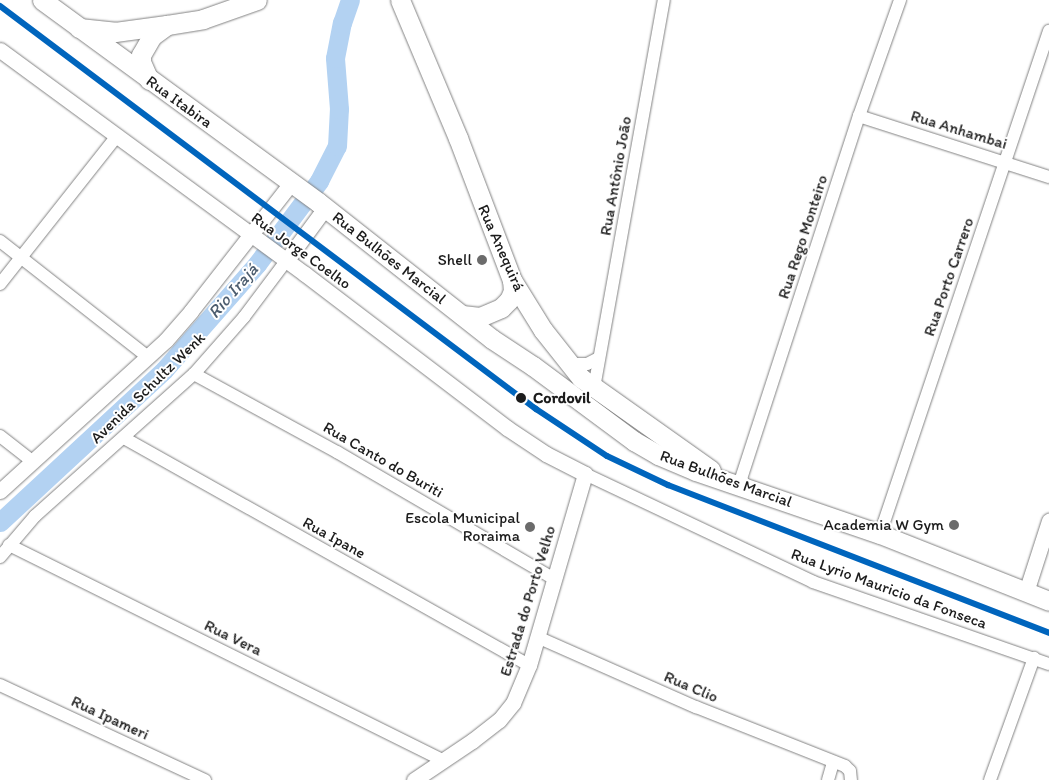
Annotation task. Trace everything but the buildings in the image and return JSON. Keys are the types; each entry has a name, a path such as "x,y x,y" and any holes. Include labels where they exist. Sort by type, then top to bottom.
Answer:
{"main road":[{"name":"Rua Itabira","path":"42,0 77,28 322,205"},
{"path":"77,28 115,32 167,25 203,19 257,0"},
{"name":"Rua Anequirá","path":"400,0 458,138 512,280 568,364 594,388 730,482"},
{"path":"149,80 143,68 141,55 152,36 167,25"},
{"name":"Rua Bulhões Marcial","path":"322,205 492,339 533,366 634,441 658,455 696,471 880,534 1049,601"},
{"path":"462,315 480,317 501,308 509,300 512,291 512,280"}],"street":[{"name":"Rua Antônio João","path":"594,388 664,0"},
{"name":"Rua Rego Monteiro","path":"730,482 900,0"},
{"name":"Rua Porto Carrero","path":"880,534 1049,31"},
{"name":"Rua Jorge Coelho","path":"0,50 283,258 507,428 546,454 585,474"},
{"name":"Rua Anhambai","path":"860,116 1049,176"},
{"path":"0,284 116,136"},
{"name":"Avenida Schultz Wenk","path":"0,491 148,357 192,311 255,238 294,185"},
{"name":"Avenida Schultz Wenk","path":"0,557 34,516 194,374 244,317 283,258 322,205"},
{"path":"0,241 148,357"},
{"path":"568,364 587,364 599,358"},
{"name":"Rua Canto do Buriti","path":"194,374 337,452 554,579"},
{"path":"0,436 32,461"},
{"name":"Rua Ipane","path":"124,438 529,665"},
{"name":"Estrada do Porto Velho","path":"414,780 499,720 513,703 529,665 585,474"},
{"name":"Rua Lyrio Mauricio da Fonseca","path":"585,474 812,582 1049,664"},
{"path":"1026,592 1049,522"},
{"name":"Rua Vera","path":"9,545 443,760"},
{"name":"Rua Clio","path":"537,637 696,707 833,762 850,770 852,780"},
{"path":"990,780 1034,658"},
{"name":"Rua Ipameri","path":"0,685 205,780"},
{"path":"828,780 833,762"}],"waterway":[{"name":"Rio Irajá","path":"0,522 164,370 257,264 319,181 337,146 339,109 335,58 342,23 350,0"}],"transit line":[{"path":"0,6 536,409 607,456 668,485 1049,633"}],"place":[{"name":"Shell","path":"482,260"},
{"name":"Cordovil","path":"521,398"},
{"name":"Academia W Gym","path":"954,525"},
{"name":"Escola Municipal Roraima","path":"530,527"}]}
